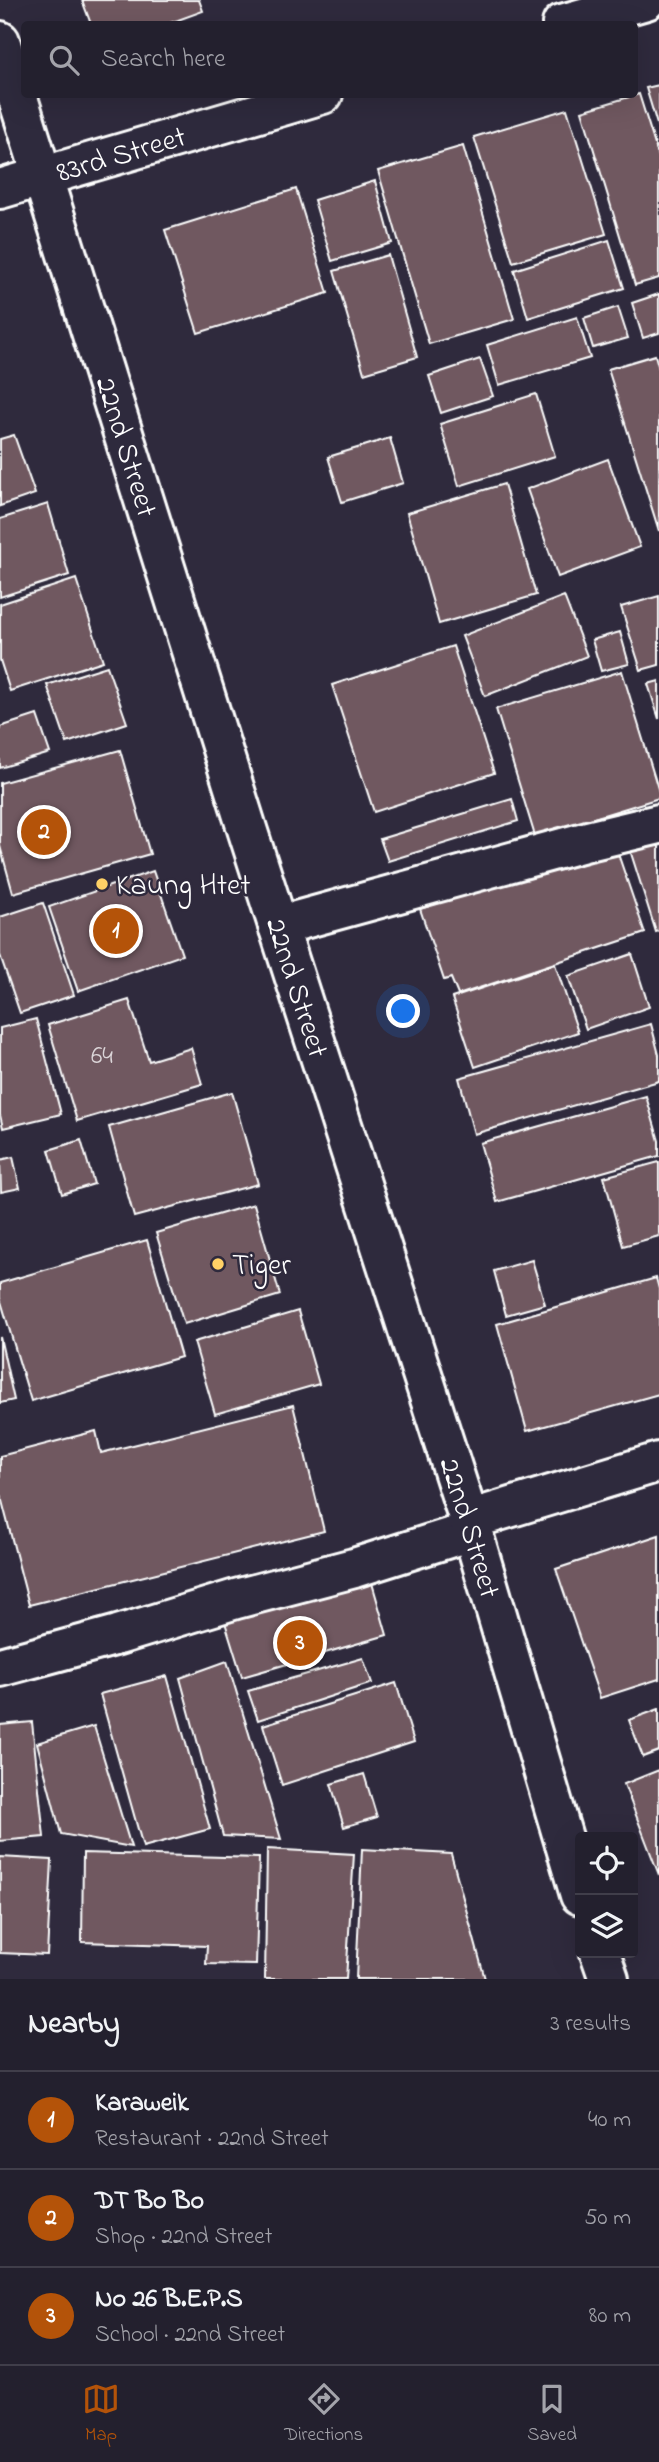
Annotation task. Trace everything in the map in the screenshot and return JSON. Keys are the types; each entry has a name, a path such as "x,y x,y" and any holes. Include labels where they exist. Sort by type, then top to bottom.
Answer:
{"main road":[{"path":"572,21 646,0"},
{"name":"22nd Street","path":"0,41 278,926 470,1525 575,1878"},
{"name":"83rd Street","path":"0,189 309,98"},
{"path":"278,926 659,824"},
{"path":"0,1667 354,1568 470,1525 659,1462"},
{"path":"602,1958 609,1979"}],"building":[{"path":"82,0 199,0 203,11 175,21 90,21"},
{"path":"659,85 659,131 646,88"},
{"path":"638,94 659,158 659,278 635,285 582,111 626,98 638,98"},
{"path":"567,109 606,234 513,262 474,137"},
{"path":"463,146 514,319 429,344 378,171"},
{"path":"375,181 392,243 332,261 314,200"},
{"path":"296,189 328,293 198,333 165,230"},
{"path":"609,240 624,288 528,318 514,270"},
{"path":"388,255 417,357 364,373 334,271"},
{"path":"659,294 659,333 643,338 632,303"},
{"path":"618,307 628,338 593,348 584,318"},
{"path":"577,317 590,358 499,385 487,345"},
{"path":"655,355 659,369 659,531 608,369"},
{"path":"480,359 493,396 441,413 429,376"},
{"path":"536,394 555,456 459,486 440,424"},
{"path":"14,435 35,494 0,506 0,439"},
{"path":"390,438 403,483 342,502 328,457"},
{"path":"608,459 640,547 558,577 527,489"},
{"path":"504,484 536,595 439,624 407,513"},
{"path":"48,504 69,575 0,597 0,519"},
{"path":"76,579 103,661 10,691 0,660 0,604"},
{"path":"564,596 587,656 485,696 462,636"},
{"path":"659,596 659,665 641,670 621,607"},
{"path":"620,632 629,664 601,671 592,640"},
{"path":"453,646 494,773 374,812 332,685"},
{"path":"107,666 127,723 67,743 47,685"},
{"path":"622,671 659,798 535,836 496,709"},
{"path":"659,681 659,719 648,684"},
{"path":"37,715 50,753 0,768 0,727"},
{"path":"120,750 150,854 13,893 0,846 0,783"},
{"path":"512,799 518,821 388,861 380,839"},
{"path":"659,837 659,931 656,932 629,847"},
{"path":"615,845 645,933 458,995 451,978 444,980 420,909"},
{"path":"153,871 182,955 78,991 49,907"},
{"path":"43,903 74,995 20,1013 0,955 0,917"},
{"path":"632,954 649,1007 586,1029 568,976"},
{"path":"555,964 578,1032 475,1067 452,998"},
{"path":"129,1000 149,1061 191,1048 202,1084 77,1121 48,1025"},
{"path":"36,1019 61,1114 3,1128 0,1115 0,1028"},
{"path":"651,1024 659,1055 659,1081 474,1134 459,1078"},
{"path":"232,1092 258,1184 134,1217 109,1127"},
{"path":"646,1096 659,1141 659,1156 497,1202 480,1143"},
{"path":"81,1140 94,1184 62,1194 49,1150"},
{"path":"13,1157 20,1188 1,1192 0,1160"},
{"path":"659,1162 659,1236 623,1246 604,1177"},
{"name":"Tiger","path":"254,1204 280,1295 184,1324 156,1233"},
{"path":"147,1240 181,1357 31,1401 0,1298 0,1283"},
{"path":"532,1260 545,1304 506,1315 494,1271"},
{"path":"656,1278 659,1289 659,1394 527,1431 497,1324"},
{"path":"298,1311 319,1384 215,1414 194,1342"},
{"path":"0,1337 14,1400 0,1403"},
{"path":"293,1405 324,1531 29,1605 0,1493 0,1456 96,1431 101,1453"},
{"path":"659,1535 659,1679 600,1698 556,1569"},
{"path":"370,1576 387,1635 242,1677 224,1619"},
{"path":"363,1658 372,1683 258,1720 248,1691"},
{"path":"227,1661 281,1839 223,1836 180,1678"},
{"path":"167,1676 210,1829 143,1847 100,1694"},
{"path":"396,1683 414,1742 282,1785 263,1725"},
{"path":"659,1709 659,1751 643,1757 629,1720"},
{"path":"32,1722 44,1837 0,1841 0,1725"},
{"path":"94,1726 131,1847 61,1834 37,1743"},
{"path":"659,1770 659,1875 624,1784"},
{"path":"364,1774 377,1817 344,1827 331,1784"},
{"path":"267,1849 354,1854 346,1979 265,1979"},
{"path":"362,1849 451,1854 485,1979 356,1979"},
{"path":"83,1853 259,1858 256,1965 206,1964 207,1946 82,1942"},
{"path":"0,1857 52,1860 47,1955 0,1953"}],"place":[{"name":"DT Bo Bo","path":"44,832"},
{"name":"Kaung Htet","path":"102,884"},
{"name":"Karaweik","path":"116,931"},
{"name":"Tiger","path":"218,1264"},
{"name":"No 26 B.E.P.S","path":"300,1643"}]}
